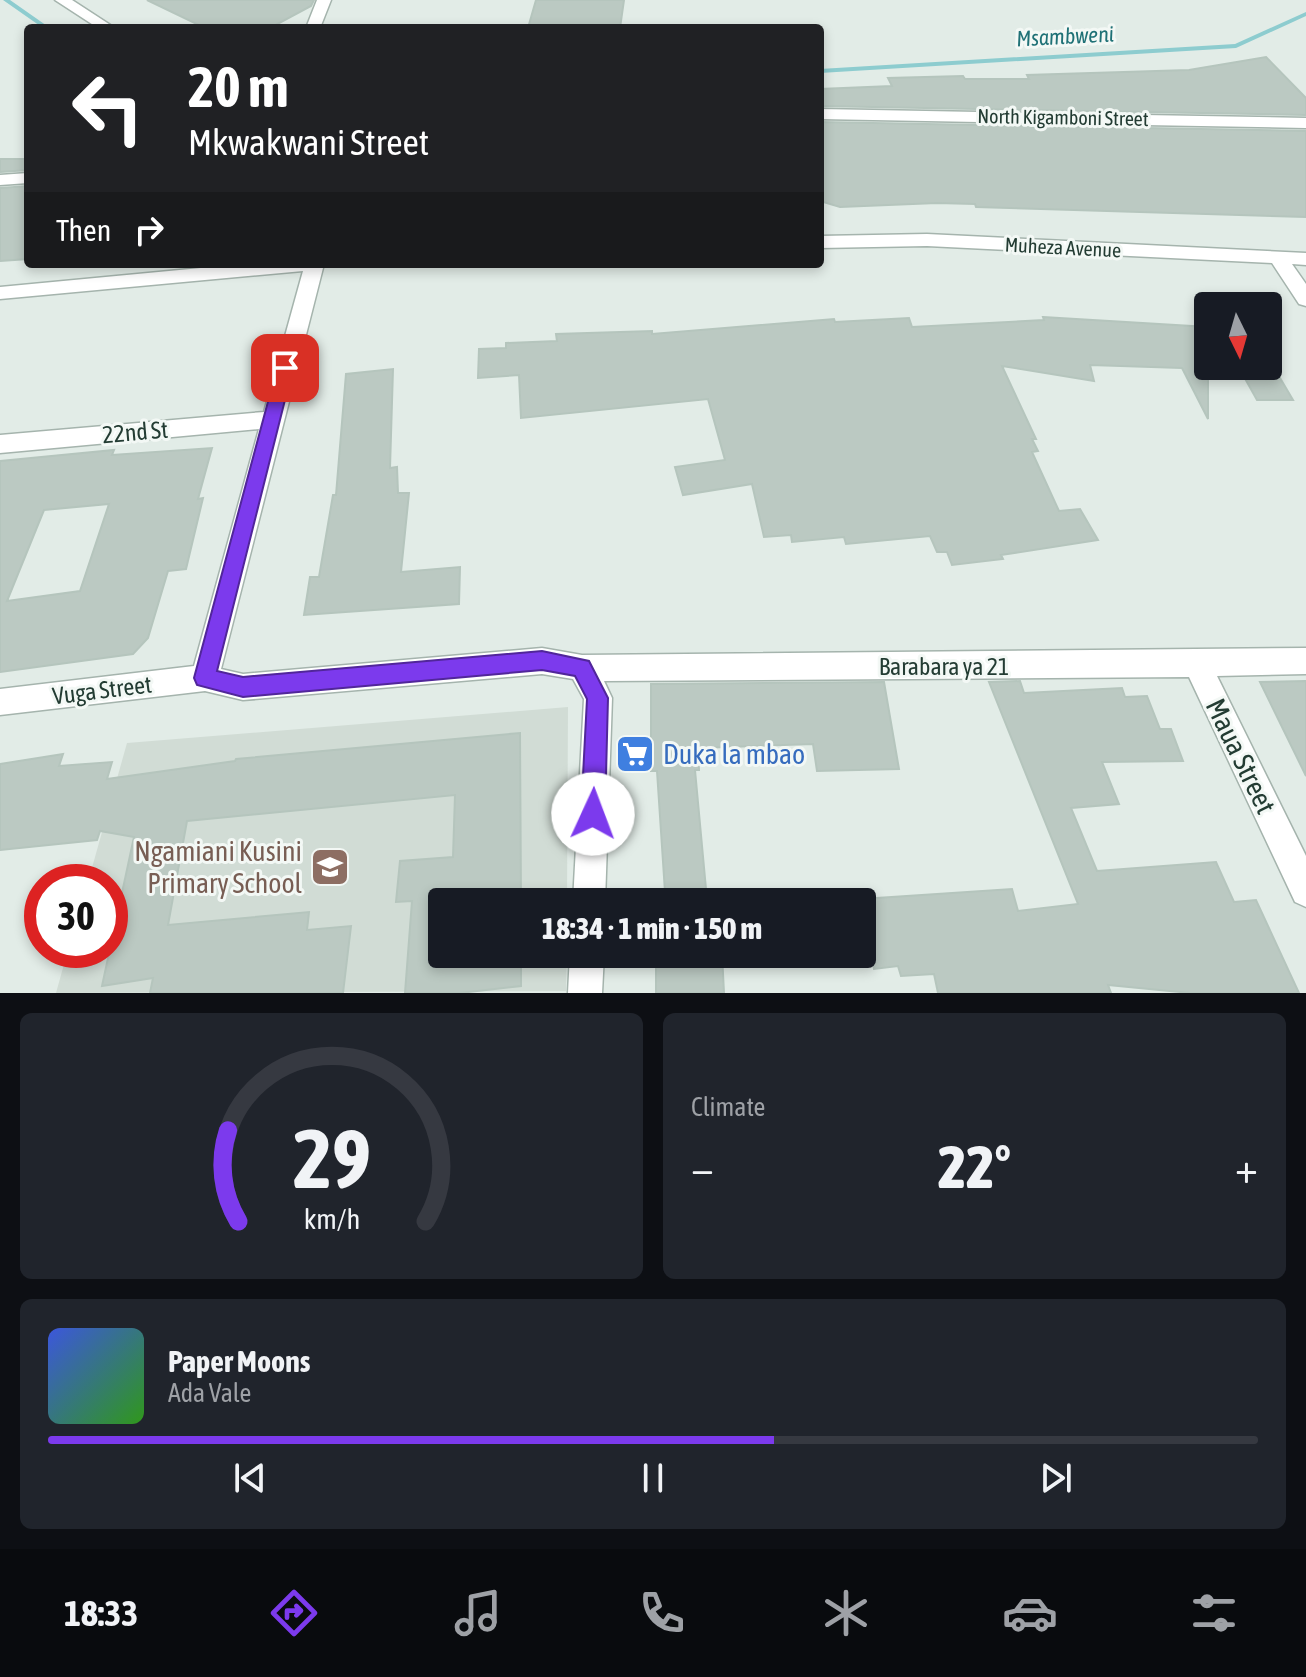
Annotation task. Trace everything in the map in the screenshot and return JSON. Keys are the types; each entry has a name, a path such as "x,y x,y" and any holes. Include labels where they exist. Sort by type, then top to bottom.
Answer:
{"street":[{"path":"62,0 101,24"},
{"path":"315,24 324,0"},
{"name":"North Kigamboni Street","path":"824,114 1306,123"},
{"path":"0,180 24,178"},
{"name":"Muheza Avenue","path":"824,242 927,240 1306,259"},
{"path":"1278,258 1306,299"},
{"path":"0,293 213,268"},
{"path":"205,678 311,268"},
{"name":"22nd St","path":"0,444 271,420"},
{"name":"Barabara ya 21","path":"205,678 243,687 542,661 582,668 1306,661"},
{"name":"Maua Street","path":"1197,664 1306,891"},
{"path":"582,668 598,698 590,888"},
{"name":"Vuga Street","path":"0,702 205,678"},
{"path":"585,993 586,968"}],"shaded area":[{"path":"568,707 567,888 428,888 428,968 567,968 566,991 56,993 63,968 128,968 128,864 93,864 127,743"}],"building":[{"path":"147,0 314,0 311,6 277,24 197,24"},
{"path":"536,0 624,0 621,24 529,24"},
{"path":"1266,57 1306,98 1306,115 824,106 824,89 892,86 888,78 963,76 965,79 1029,79 1027,75 1189,70"},
{"path":"824,122 1306,131 1306,217 976,207 975,204 937,203 840,207 824,202"},
{"path":"0,159 24,159 24,170 0,172"},
{"path":"24,186 24,259 0,261 0,188"},
{"path":"1043,317 1194,326 1194,380 1208,380 1208,419 1182,368 1090,365 1094,381 1002,366 1036,439 1032,439 1038,451 1032,452 1059,511 1080,509 1098,540 1001,555 1003,559 952,565 947,552 937,552 930,536 846,544 844,537 792,542 791,535 764,537 752,484 683,495 675,467 725,460 708,399 521,418 519,375 478,378 479,349 506,348 506,343 557,341 556,334 652,331 652,334 834,319 835,322 909,318 912,327 1044,320"},
{"path":"393,369 390,468 397,467 398,493 409,493 401,572 460,567 459,604 304,615 310,577 319,577 333,495 336,495 346,374"},
{"path":"1246,380 1281,380 1293,400 1257,400"},
{"path":"212,448 198,499 203,498 186,569 168,571 148,638 133,654 0,672 0,461 114,450 112,455","holes":["109,504 80,591 7,601 44,510"]},
{"path":"1020,681 1024,693 1122,688 1125,697 1147,696 1160,729 1171,729 1183,761 1102,762 1119,804 1071,808 1097,871 1216,862 1234,902 1256,900 1299,993 1190,993 1108,985 1111,993 938,993 934,974 901,976 898,966 874,969 876,898 1012,889 1018,911 1078,904 989,682"},
{"path":"1306,681 1306,776 1260,682"},
{"path":"884,682 899,769 817,771 813,744 698,748 699,770 695,770 706,888 665,888 657,771 651,771 651,684"},
{"path":"520,733 521,888 428,888 428,968 521,968 521,986 460,993 405,993 412,901 396,902 400,861 453,857 455,795 187,821 168,925 309,912 307,930 351,926 343,993 150,993 153,978 102,986 106,968 128,968 128,865 134,837 100,831 97,840 0,850 0,764 63,754 59,766 112,762 107,779 236,759"},
{"path":"656,968 723,968 724,993 656,993"}],"waterway":[{"name":"Msambweni","path":"6,0 41,24"},
{"name":"Msambweni","path":"824,71 1236,46 1306,14"}],"place":[{"name":"Duka la mbao","path":"635,754"},
{"name":"Ngamiani Kusini Primary School","path":"330,867"}],"route":[{"path":"285,368 205,678 243,687 542,661 582,668 598,698 593,814"}]}
